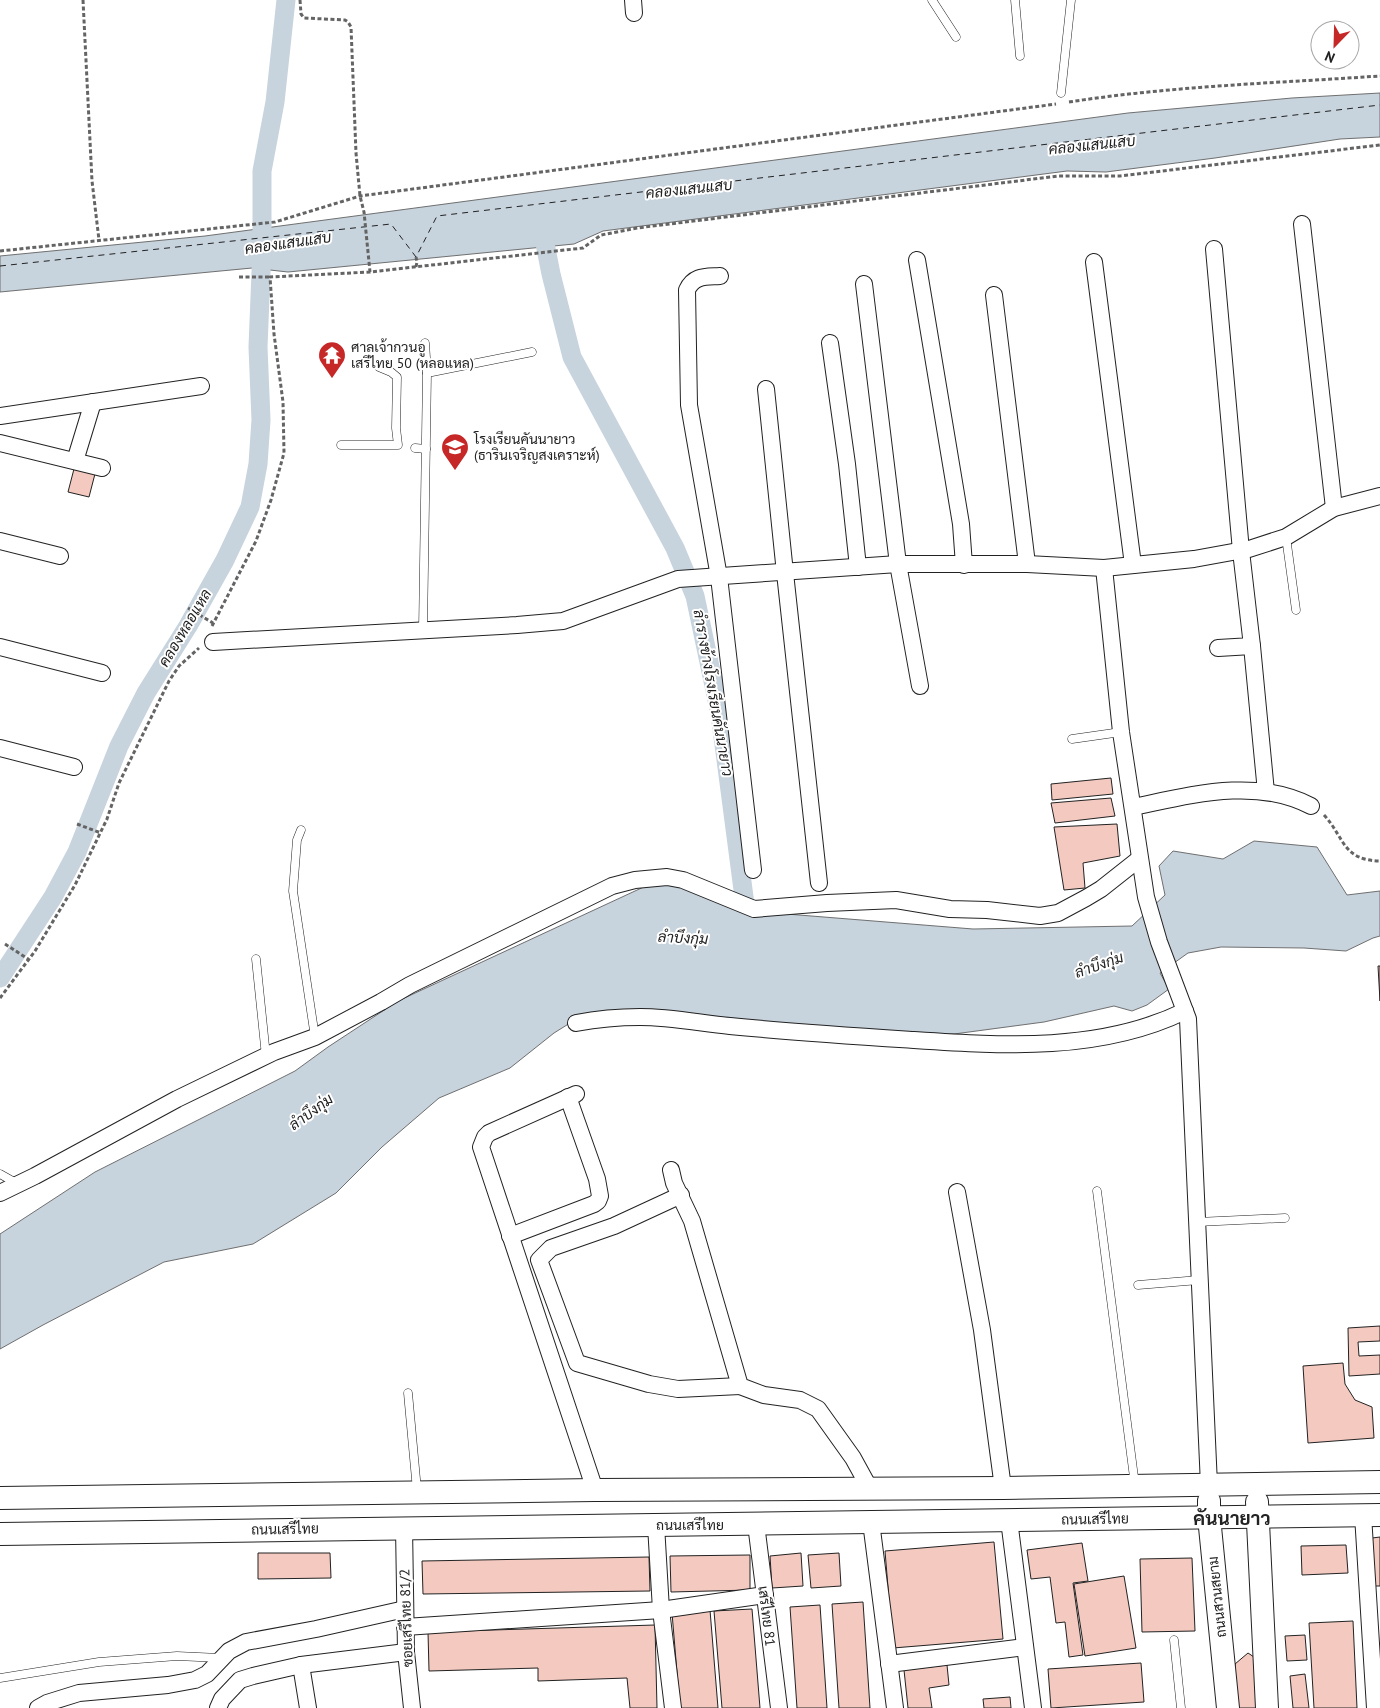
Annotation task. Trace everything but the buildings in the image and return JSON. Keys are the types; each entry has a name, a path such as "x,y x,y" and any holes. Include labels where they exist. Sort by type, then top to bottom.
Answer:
{"main road":[{"path":"0,1498 595,1490 1256,1486 1380,1482"},
{"name":"ถนนสวนสยาม","path":"1209,1486 1209,1517 1228,1708"},
{"path":"1256,1486 1267,1708"},
{"path":"29,1497 31,1534"},
{"name":"ถนนเสรีไทย","path":"0,1534 1372,1515"}],"street":[{"path":"1302,224 1334,508"},
{"path":"1214,248 1241,551 1266,792"},
{"path":"917,260 961,524 964,564"},
{"path":"1094,262 1134,565"},
{"path":"720,276 697,278 690,283 687,290 689,405 719,577 753,870"},
{"path":"864,284 898,564 920,686"},
{"path":"994,295 1027,564"},
{"path":"830,342 847,464 858,567"},
{"path":"0,416 201,386"},
{"path":"766,389 820,883"},
{"path":"74,461 93,402"},
{"path":"0,443 102,468"},
{"path":"208,638 423,630 563,621 685,578 785,573 898,564 1027,564 1104,568 1194,559 1241,551 1286,536 1334,508 1380,496"},
{"path":"0,541 60,556"},
{"path":"1104,568 1121,732 1146,897 1159,942 1188,1019 1209,1486"},
{"path":"1218,648 1252,646"},
{"path":"0,647 102,673"},
{"path":"0,748 74,767"},
{"path":"1133,807 1189,795 1234,790 1274,792 1311,806"},
{"path":"0,1193 177,1099 266,1056 316,1037 410,985 612,886 652,878 672,877 758,909 896,900 950,909 987,910 1040,916 1058,913 1086,898 1139,859"},
{"path":"576,1023 602,1019 640,1017 856,1037 965,1044 1026,1045 1104,1037 1144,1028 1168,1020 1184,1008"},
{"path":"510,1236 598,1201 600,1196 597,1179 572,1095 489,1133 483,1140 482,1147 510,1236 595,1490"},
{"path":"671,1170 674,1183 692,1221 740,1386"},
{"path":"957,1192 982,1330 1003,1488"},
{"path":"681,1196 614,1226 551,1248 539,1260 577,1363 649,1384 678,1390 740,1386 764,1395 800,1400 818,1409 853,1458 870,1489"},
{"path":"1372,1515 1375,1708"},
{"path":"1009,1520 1033,1708"},
{"path":"871,1522 895,1708"},
{"name":"เสรีไทย 81","path":"756,1524 779,1708"},
{"path":"656,1525 661,1610 673,1708"},
{"name":"ซอยเสรีไทย 81/2","path":"404,1527 406,1652 412,1708"},
{"path":"405,1626 661,1610 765,1595"},
{"path":"38,1708 47,1703 79,1693 168,1685 195,1680 207,1674 229,1651 246,1642 405,1609"},
{"path":"889,1664 1025,1647"},
{"path":"218,1708 222,1699 240,1680 301,1665 406,1652"},
{"path":"301,1665 308,1708"}],"lane":[{"path":"932,0 956,37"},
{"path":"1014,0 1020,56"},
{"path":"1061,93 1072,0"},
{"path":"423,630 427,373 425,343"},
{"path":"427,373 532,352"},
{"path":"341,445 400,446 396,428 397,377 379,367"},
{"path":"415,448 426,449"},
{"path":"1286,536 1296,610"},
{"path":"1072,739 1121,732"},
{"path":"301,830 297,840 293,891 316,1037"},
{"path":"256,960 266,1056"},
{"path":"0,1174 18,1184"},
{"path":"1097,1191 1135,1487"},
{"path":"1196,1222 1285,1218"},
{"path":"1138,1285 1199,1280"},
{"path":"408,1394 418,1492"},
{"path":"1174,1640 1181,1708"},
{"path":"0,1678 99,1662 177,1656 222,1658"}],"path":[{"path":"83,0 92,180 99,240"},
{"path":"300,0 301,14 304,18 345,20 350,23 356,153 369,271"},
{"path":"0,251 276,222 360,196 1046,106 1108,96 1380,76"},
{"path":"239,277 369,271 542,253 584,248 601,235 636,228 1058,176 1120,176 1380,145"},
{"path":"416,257 416,267"},
{"path":"0,998 35,952 76,885 107,819 119,783 170,681 179,666 208,638 213,623 256,541 272,500 284,453 283,402 274,334 270,277"},
{"path":"188,608 213,623"},
{"path":"1311,806 1326,816 1351,854 1367,861 1380,861"},
{"path":"77,824 101,833"},
{"path":"4,944 28,960"}],"water":[{"name":"คลองแสนแสบ","path":"1380,93 1380,137 1340,139 1106,172 1067,171 603,231 574,244 288,272 252,268 0,292 0,256 205,236 1128,113 1292,98"},
{"name":"ลำบึงกุ่ม","path":"1254,841 1317,847 1347,895 1380,891 1380,936 1346,951 1304,948 1221,947 1188,953 1160,973 1169,989 1147,1005 1132,1011 1114,1006 1044,1022 954,1034 880,1036 578,1018 554,1033 510,1068 439,1098 382,1147 336,1193 253,1244 164,1262 0,1349 0,1234 95,1172 295,1071 398,1001 663,878 774,913 973,929 1132,926 1165,895 1159,866 1173,851 1223,859"}],"waterway":[{"name":"คลองหลอแหล","path":"0,978 53,897 77,852 119,746 146,693 188,626 225,560 250,507 258,464 261,420 258,347 262,248 262,171 275,102 286,0"},
{"name":"ลำรางข้างโรงเรียนคันนายาว","path":"541,223 551,274 572,357 675,548 695,596 720,714 747,920"}],"ferry route":[{"path":"0,266 391,224 416,257 437,216 1380,105"}],"place":[{"name":"ศาลเจ้ากวนอู เสรีไทย 50 (หลอแหล)","path":"332,379"},
{"name":"โรงเรียนคันนายาว (ธารินเจริญสงเคราะห์)","path":"455,471"}],"district":[{"name":"คันนายาว","path":"1232,1518"}]}
